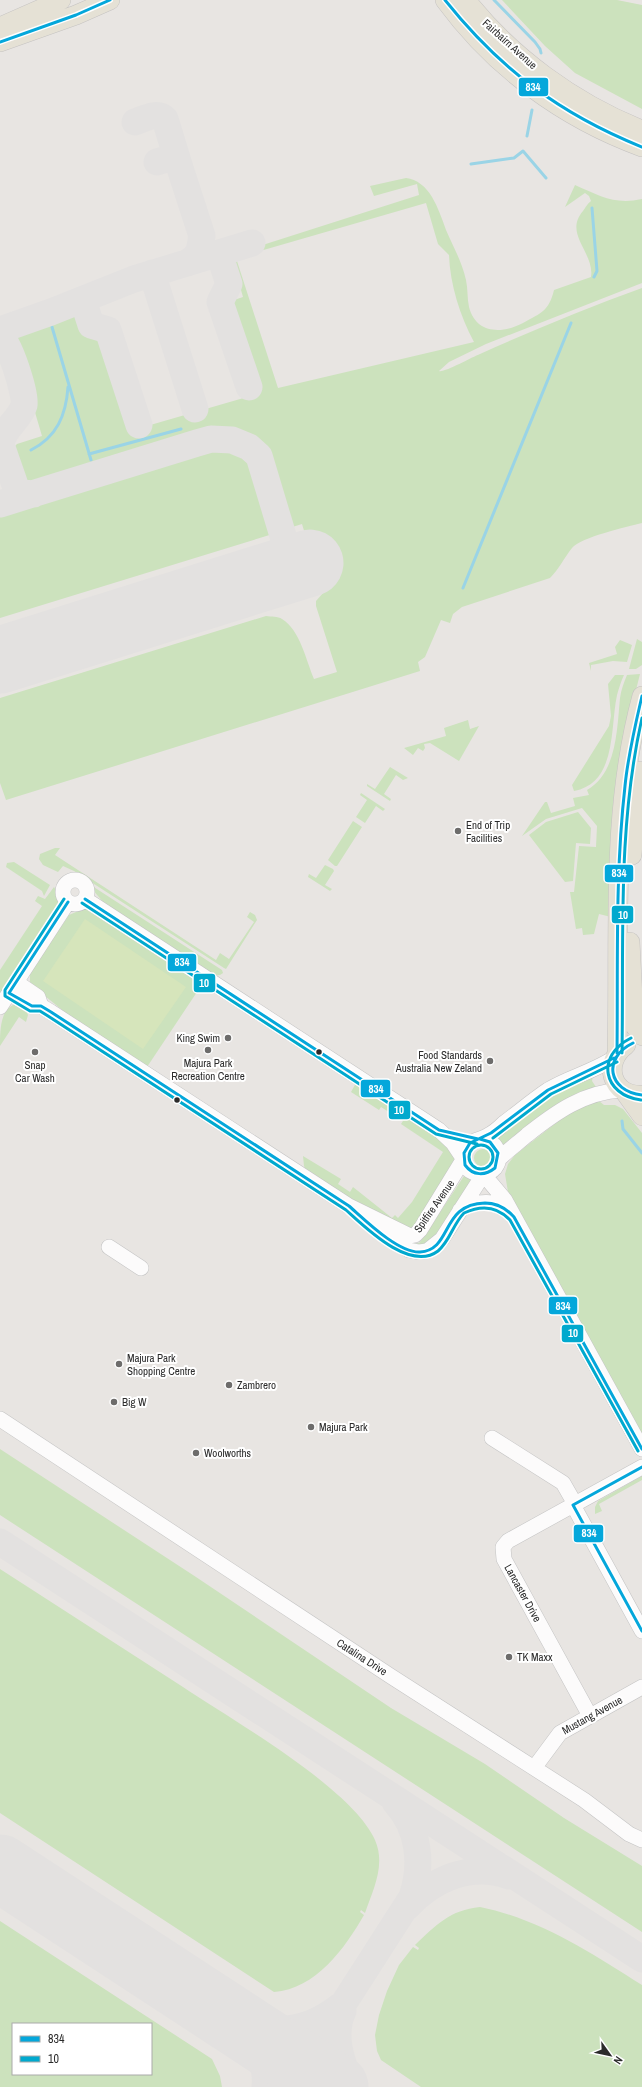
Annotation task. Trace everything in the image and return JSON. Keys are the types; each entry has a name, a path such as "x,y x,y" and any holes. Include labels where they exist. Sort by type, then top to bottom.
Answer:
{"main road":[{"path":"0,27 61,0"},
{"path":"0,42 76,15 110,0"},
{"name":"Fairbairn Avenue","path":"445,0 480,43 532,89 596,128 642,147"},
{"name":"Fairbairn Avenue","path":"469,2 503,41 544,74 595,108 642,130"},
{"path":"642,696 625,773 620,823 615,1056 613,1075 629,1092 642,1116"},
{"path":"642,752 634,814 630,923 635,1026 642,1036"},
{"path":"615,1056 626,1045 642,1042"}],"street":[{"path":"72,881 79,881 85,885 87,891 85,899 77,904 68,902 64,896 63,889 66,884 72,881"},
{"path":"85,899 439,1130 452,1143 469,1170 476,1174 483,1175 493,1171 499,1161 544,1121 565,1106 598,1093 629,1092"},
{"path":"0,1007 68,902"},
{"path":"13,987 32,1006 41,1006 349,1206 368,1223 399,1245 409,1250 419,1252 429,1250 438,1243 483,1175"},
{"path":"463,1159 468,1145 489,1135 552,1088 564,1081 597,1069 615,1056"},
{"path":"439,1130 494,1144 498,1151 500,1180 505,1200"},
{"name":"Spitfire Avenue","path":"349,1206 413,1236 420,1230 463,1159"},
{"path":"483,1175 505,1200 642,1449"},
{"path":"460,1210 474,1204 491,1203 505,1208 514,1217"},
{"path":"108,1247 141,1268"},
{"name":"Catalina Drive","path":"0,1419 392,1677 584,1800 629,1834 642,1840"},
{"path":"492,1438 563,1483 642,1631"},
{"name":"Lancaster Drive","path":"590,1716 502,1553 506,1542 642,1467"},
{"name":"Mustang Avenue","path":"534,1768 557,1735 642,1687"}],"green space":[{"path":"502,0 617,0 642,5 642,109 575,73 545,46"},
{"path":"406,178 421,184 427,190 440,213 462,267 467,283 469,307 472,316 484,327 499,330 515,327 539,314 550,303 554,290 591,277 589,260 581,244 576,228 578,219 591,201 589,196 585,193 565,207 575,185 600,196 616,200 632,201 642,199 642,283 486,344 449,362 439,371 452,367 500,345 601,303 642,288 642,523 594,536 577,544 572,548 550,578 462,607 453,614 450,623 441,620 425,657 418,662 420,671 6,800 0,783 0,698 266,616 280,618 293,630 302,646 314,679 337,672 316,606 316,601 323,593 302,524 286,529 266,459 262,453 252,443 240,437 219,432 50,481 47,480 30,484 25,483 12,449 17,444 42,436 11,331 79,308 83,323 88,332 96,336 102,335 133,430 247,397 259,392 231,301 243,297 231,255 419,195 417,184 374,196 370,186","holes":["426,203 438,244 449,255 451,277 460,311 474,342 278,388 236,258"]},
{"path":"219,442 238,446 253,460 276,533 0,618 0,512 53,496 54,491 200,446"},
{"path":"637,639 642,642 642,665 636,669 629,669"},
{"path":"620,640 632,645 627,662 613,661 591,665 591,671 589,663 617,654 615,647"},
{"path":"640,674 634,698 611,917 599,914 594,934 583,935 582,928 576,929 570,892 574,892 579,846 596,847 597,826 582,808 546,819 522,836 545,802 547,802 551,813 575,806 573,798 589,795 587,790 597,782 610,762 616,736 620,695 627,675"},
{"path":"615,675 624,675 617,695 612,738 605,766 598,777 588,786 574,791 572,785 609,726 611,716 608,684"},
{"path":"468,720 470,729 479,726 459,761 430,743 424,744 425,748 423,751 418,748 413,755 404,748 446,736 444,728"},
{"path":"390,767 408,778 403,780 396,775 384,794 391,799 390,801 367,786 367,784 375,789"},
{"path":"361,793 385,809 383,811 376,806 365,823 356,817 367,800 360,795"},
{"path":"578,812 591,828 590,844 576,843 573,881 565,882 529,835 546,822"},
{"path":"353,821 362,827 337,866 335,866 328,860"},
{"path":"55,848 60,848 55,855 216,960 220,953 229,959 254,922 247,917 250,912 255,915 257,920 226,969 74,871 63,866 58,872 43,865 39,859 40,854"},
{"path":"14,862 50,885 44,896 42,891 6,867 7,863"},
{"path":"325,865 334,871 325,885 332,889 330,891 308,877 309,874 316,878"},
{"path":"86,882 222,970 223,973 213,976 104,903"},
{"path":"54,887 58,894 60,903 0,998 0,970 42,906 35,901 38,896 45,899"},
{"path":"83,909 89,910 203,983 147,1067 76,1021 30,984 30,973 69,915"},
{"path":"85,919 186,987 143,1049 43,981"},
{"path":"16,1004 26,1010 28,1015 26,1022 19,1017 0,1046 0,1034 4,1015 11,1006"},
{"path":"593,1076 592,1081 596,1087 566,1099 503,1146 497,1139 546,1098"},
{"path":"356,1083 446,1142 457,1160 412,1229 369,1211 307,1172 304,1166 303,1156 341,1179 338,1184 350,1192 353,1187 392,1218 395,1215 398,1218 412,1202 443,1152 401,1124 403,1121 381,1107 379,1110 351,1092"},
{"path":"599,1101 604,1105 615,1105 623,1109 642,1133 642,1435 508,1192 505,1174 508,1164 515,1155 570,1112"},
{"path":"483,1149 489,1152 492,1158 489,1164 483,1167 477,1164 474,1158 477,1152"},
{"path":"464,1176 473,1181 448,1222 431,1240 422,1244 413,1244 419,1243 423,1238"},
{"path":"0,1449 196,1577 391,1708 485,1764 564,1818 642,1866 642,1932 0,1515"},
{"path":"642,1476 642,1480 599,1504 602,1511 595,1514 595,1507 598,1501"},
{"path":"0,1569 289,1756 317,1777 342,1799 362,1820 375,1840 378,1849 379,1868 375,1886 365,1913 361,1910 360,1912 364,1915 348,1941 328,1965 316,1975 289,1989 274,1992 0,1813"},
{"path":"480,1907 502,1912 564,1938 642,1985 642,2087 421,2087 381,2060 377,2051 375,2035 379,2015 387,1991 399,1965 413,1947 418,1950 419,1948 415,1945 437,1925 460,1911"},
{"path":"0,1921 212,2059 220,2076 222,2087 0,2087"}],"waterway":[{"path":"494,0 535,42 541,53"},
{"path":"527,136 532,110"},
{"path":"471,164 514,158 523,151 546,178"},
{"path":"592,208 597,271 594,277"},
{"path":"463,588 571,323"},
{"path":"52,327 91,460"},
{"path":"31,450 40,445 54,432 65,407 68,387"},
{"path":"89,454 181,429"},
{"path":"622,1121 623,1129 642,1153"}],"taxiway":[{"path":"135,122 154,116 165,119 179,165"},
{"path":"157,162 172,159 179,165 202,236 199,252 187,263"},
{"path":"0,330 51,312 134,279 252,243"},
{"path":"219,253 229,284 220,302 249,387"},
{"path":"152,273 195,409"},
{"path":"83,300 91,325 108,330 139,425"},
{"path":"0,336 4,340 12,357 24,399 22,410 5,433 1,444"},
{"path":"0,504 211,439 232,440 249,447 259,456 293,569"},
{"path":"0,442 16,488 22,493 34,494"},
{"path":"0,1542 642,1959"},
{"path":"290,2087 412,1897 417,1872 417,1847 409,1823 395,1802"},
{"path":"407,1907 429,1888 441,1881 467,1872 495,1872 509,1876"},
{"path":"217,2010 232,2019 248,2025 279,2029 295,2028 310,2023 325,2016 340,2006"},
{"path":"343,2011 338,2030 339,2050 353,2087"},
{"path":"234,2021 253,2043 261,2059 264,2068 265,2087"}],"runway":[{"path":"0,660 310,563"},
{"path":"0,1868 335,2087"}],"transit line":[{"name":"834","path":"0,42 76,15 110,0"},
{"name":"834","path":"445,0 487,47 533,87 584,120 642,147"},
{"name":"834","path":"617,1053 618,886 622,819 628,763 642,696"},
{"name":"10","path":"622,1053 623,885 625,843 634,759 642,718"},
{"name":"10","path":"64,899 5,990 5,996 30,1011 40,1011 48,1016 346,1210 365,1227 389,1245 402,1252 415,1256 427,1256 438,1251 446,1242 460,1217 470,1210 488,1208 505,1215 510,1220 638,1451"},
{"name":"834","path":"85,899 439,1130 478,1139"},
{"name":"834","path":"68,902 9,993 32,1006 41,1006 51,1012 349,1206 382,1235 392,1242 411,1251 420,1252 430,1249 438,1244 453,1218 460,1211 471,1205 489,1203 497,1205 508,1211 514,1217 642,1449"},
{"name":"10","path":"82,903 436,1134 477,1144"},
{"name":"10","path":"631,1038 620,1046 612,1055 608,1064 608,1074 618,1091 628,1097 641,1100"},
{"name":"834","path":"633,1043 623,1049 617,1057 613,1065 613,1073 616,1081 622,1087 631,1092 642,1095"},
{"name":"834","path":"480,1139 490,1142 498,1153 495,1168 491,1171 479,1174 468,1169 465,1165 464,1153 470,1143 491,1133 548,1090 614,1058"},
{"name":"10","path":"493,1138 551,1094 617,1062"},
{"name":"10","path":"481,1145 490,1148 493,1157 490,1166 481,1169 472,1166 469,1157 472,1148 481,1145"},
{"name":"834","path":"642,1467 573,1505 642,1631"}],"place":[{"name":"End of Trip Facilities","path":"458,831"},
{"name":"King Swim","path":"228,1038"},
{"name":"Majura Park Recreation Centre","path":"208,1050"},
{"name":"Snap Car Wash","path":"35,1052"},
{"name":"Food Standards Australia New Zeland","path":"490,1061"},
{"name":"Majura Park Shopping Centre","path":"119,1364"},
{"name":"Zambrero","path":"229,1385"},
{"name":"Big W","path":"114,1402"},
{"name":"Majura Park","path":"311,1427"},
{"name":"Woolworths","path":"196,1453"},
{"name":"TK Maxx","path":"509,1657"}]}
